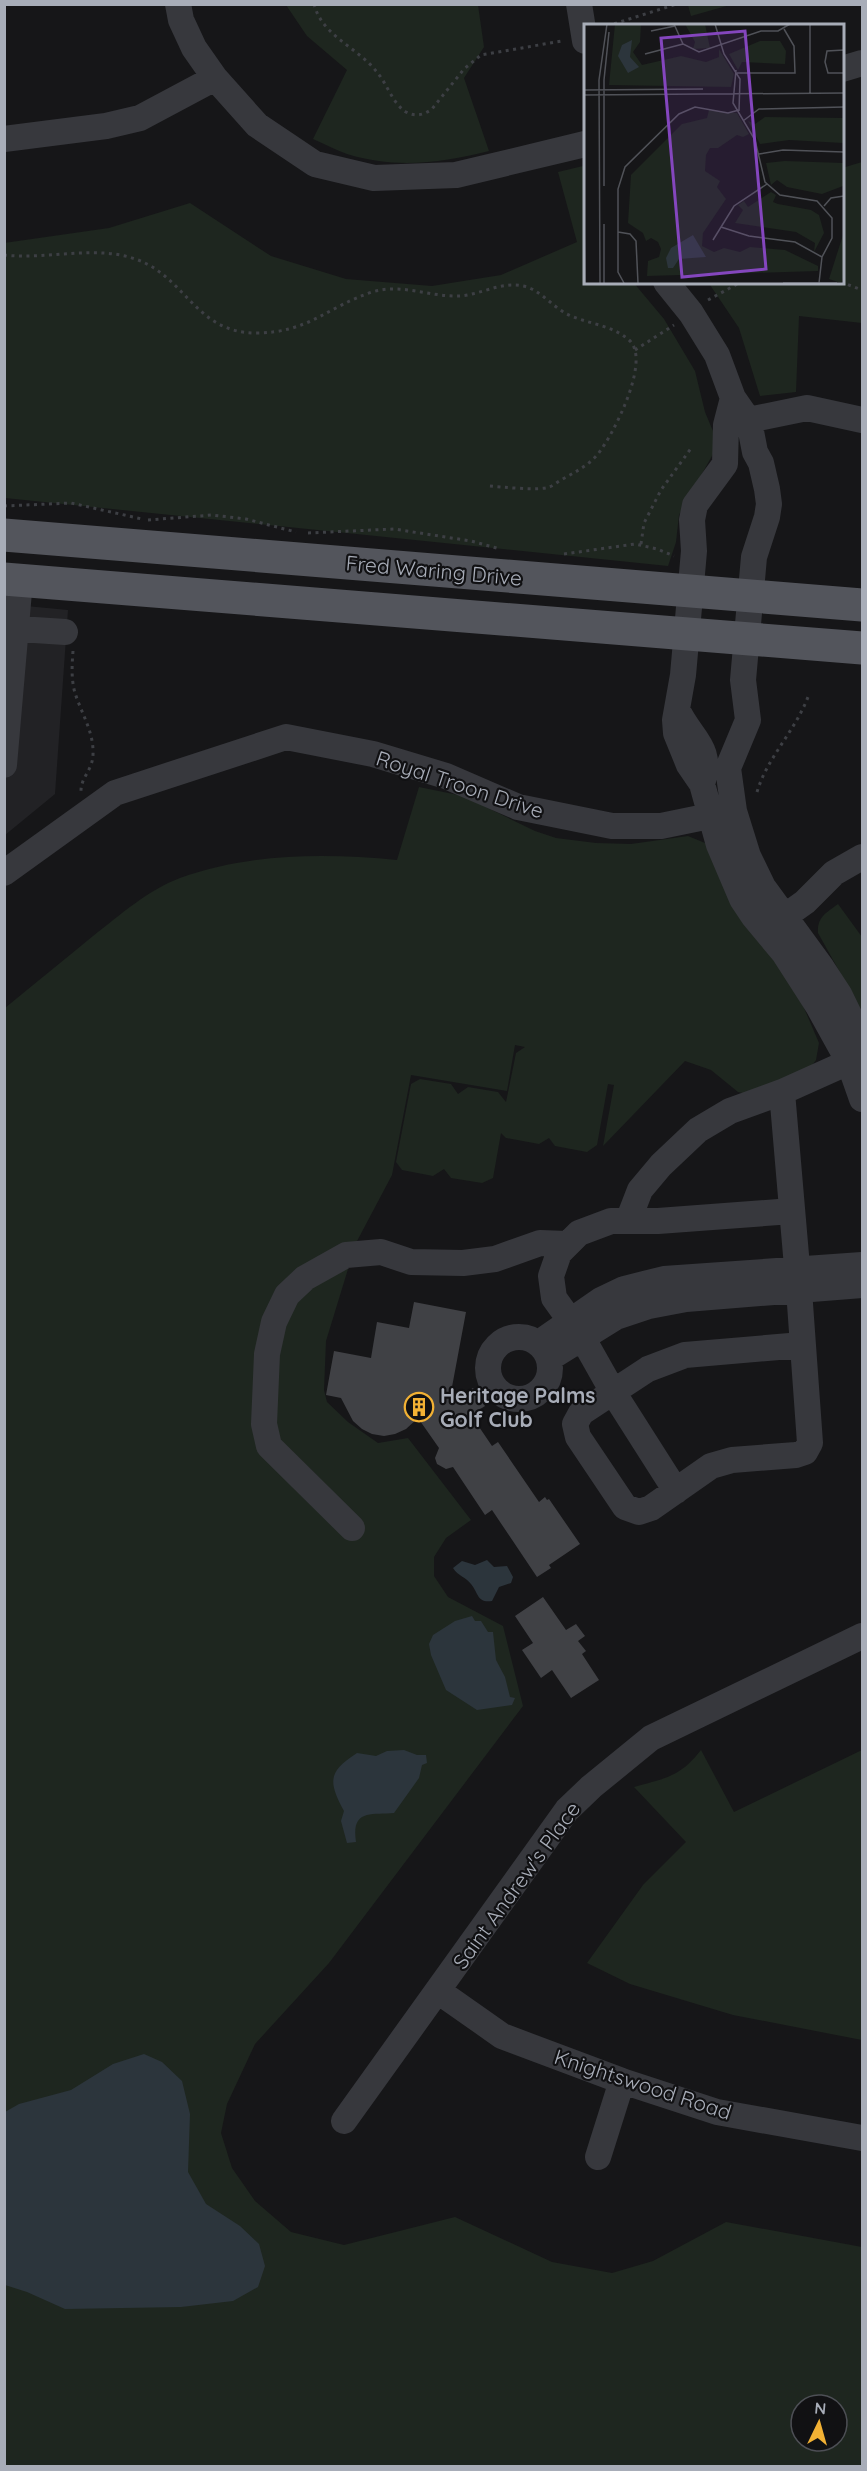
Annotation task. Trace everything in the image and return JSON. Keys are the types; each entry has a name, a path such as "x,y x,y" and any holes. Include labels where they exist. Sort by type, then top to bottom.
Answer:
{"main road":[{"name":"Fred Waring Drive","path":"4,535 862,605"},
{"name":"Fred Waring Drive","path":"12,579 862,648"}],"street":[{"path":"178,4 194,48 215,78 257,125 315,164 374,178 456,175 584,144"},
{"path":"579,4 588,24"},
{"path":"843,69 862,63"},
{"path":"4,139 106,126 140,118 165,107 215,78"},
{"path":"668,284 705,333 726,376 747,461 769,504 754,557 743,680 748,720 707,773"},
{"path":"738,423 807,408 862,420"},
{"path":"747,461 695,505 692,520 694,551 691,591 676,708 676,733 707,773 722,813 733,880 748,908 775,924 800,976 858,1053 862,1099"},
{"path":"4,765 12,579"},
{"path":"10,628 65,632"},
{"name":"Royal Troon Drive","path":"4,873 115,793 286,737 373,754 446,776 518,807 612,826 661,826 722,813"},
{"path":"775,924 805,902 834,873 862,857"},
{"path":"628,1221 640,1190 661,1165 698,1130 730,1111 782,1092 858,1053"},
{"path":"782,1092 810,1443 805,1452 796,1455 732,1460 711,1466 651,1508 639,1512 625,1507 578,1437 575,1424 581,1413 648,1369 685,1355 802,1345"},
{"path":"676,1491 576,1329 554,1298 551,1276 559,1253 579,1233 611,1221 658,1221 792,1211"},
{"path":"352,1528 269,1446 264,1424 267,1354 274,1322 287,1295 305,1278 346,1255 381,1252 411,1262 463,1263 495,1259 540,1243 567,1244"},
{"path":"544,1351 576,1329 649,1306 798,1280 862,1265"},
{"path":"798,1280 862,1285"},
{"name":"Saint Andrew's Place","path":"344,2121 567,1810 591,1786 651,1738 862,1636"},
{"name":"Knightswood Road","path":"438,1991 502,2036 622,2081 717,2112 862,2138"},
{"path":"598,2157 622,2081"}],"path":[{"path":"314,4 329,31 366,60 385,82 399,106 413,115 426,113 432,109 464,69 480,55 570,40 584,36"},
{"path":"618,24 677,4"},
{"path":"4,255 37,257 97,253 132,258 157,270 171,280 208,319 235,330 254,333 295,329 351,301 385,289 458,296 519,285 534,290 563,312 609,329 630,341 635,347 636,356 624,410 610,437 587,466 548,488 489,486"},
{"path":"843,283 862,290"},
{"path":"640,545 644,523 661,490 692,447"},
{"path":"4,506 71,504 150,520 201,515 222,516 303,533 394,529 471,541 506,550"},
{"path":"557,553 572,553 629,544 640,545 678,557"},
{"path":"65,632 72,638 72,680 92,740 92,768 81,788 84,799 91,810"},
{"path":"757,792 762,777 797,722 808,697"}],"shaded area":[{"path":"688,4 730,5 691,16"},
{"path":"286,5 478,5 484,47 464,78 489,151 454,159 418,163 383,162 347,154 313,139 347,70 307,36"},
{"path":"862,162 862,323 799,316 796,392 760,396 739,328 709,284 843,284 843,168"},
{"path":"583,166 584,284 635,284 664,319 695,371 705,412 715,436 713,454 679,515 676,542 668,566 5,498 4,243 109,228 190,203 271,256 346,279 432,286 501,275 577,242 558,172"},
{"path":"5,604 68,610 55,794 5,835"},
{"path":"419,787 463,796 535,831 556,838 631,844 688,836 705,843 793,982 819,1043 816,1060 808,1071 747,1094 738,1092 711,1070 685,1061 603,1146 614,1085 608,1084 597,1145 587,1152 555,1146 549,1138 539,1144 506,1138 501,1133 493,1178 482,1183 451,1178 444,1169 433,1176 402,1170 396,1162 411,1084 420,1079 451,1084 458,1094 468,1087 498,1092 506,1102 516,1053 525,1047 515,1045 507,1091 411,1075 392,1175 356,1243 326,1341 324,1390 327,1402 348,1422 378,1443 408,1438 471,1520 446,1538 434,1557 434,1576 448,1597 503,1626 523,1706 329,1963 255,2044 227,2104 221,2133 232,2168 255,2201 291,2232 344,2245 455,2217 552,2262 612,2273 653,2261 726,2222 862,2247 862,2466 5,2466 5,1008 93,936 135,904 168,883 206,870 260,859 343,856 397,860"},
{"path":"838,904 862,937 862,1017 818,933 821,919"},
{"path":"487,1560 494,1567 507,1566 513,1577 511,1583 499,1587 492,1601 481,1599 469,1582 453,1568 462,1561 475,1565"},
{"path":"472,1616 475,1621 481,1621 488,1632 493,1632 496,1660 505,1677 510,1697 515,1698 512,1705 477,1710 446,1690 431,1655 429,1644 433,1635 455,1621"},
{"path":"404,1750 417,1755 426,1755 427,1763 422,1765 419,1778 394,1813 364,1816 357,1824 356,1842 347,1843 341,1821 344,1811 333,1784 336,1772 357,1753 376,1756 387,1751"},
{"path":"701,1750 734,1812 862,1750 862,2040 733,2015 630,1984 587,1963 643,1885 686,1842 634,1787 672,1775 686,1766"},
{"path":"144,2054 162,2062 182,2081 190,2114 188,2172 206,2204 240,2226 259,2244 265,2266 258,2287 233,2301 181,2307 65,2309 5,2285 5,2112 19,2104 71,2090 113,2064"}],"building":[{"name":"Heritage Palms Golf Club","path":"414,1302 466,1312 449,1403 473,1388 485,1406 471,1415 492,1446 498,1442 539,1502 545,1497 549,1499 580,1544 549,1565 551,1568 537,1577 492,1510 485,1515 453,1467 446,1469 437,1464 435,1458 439,1448 418,1418 406,1429 395,1434 384,1436 372,1434 353,1421 341,1398 326,1395 334,1351 371,1358 377,1322 409,1328"},
{"path":"543,1597 566,1630 576,1624 585,1636 578,1641 586,1651 582,1654 599,1680 571,1698 552,1670 541,1678 522,1650 533,1643 515,1616"}],"place":[{"name":"Heritage Palms Golf Club","path":"419,1407"}]}
